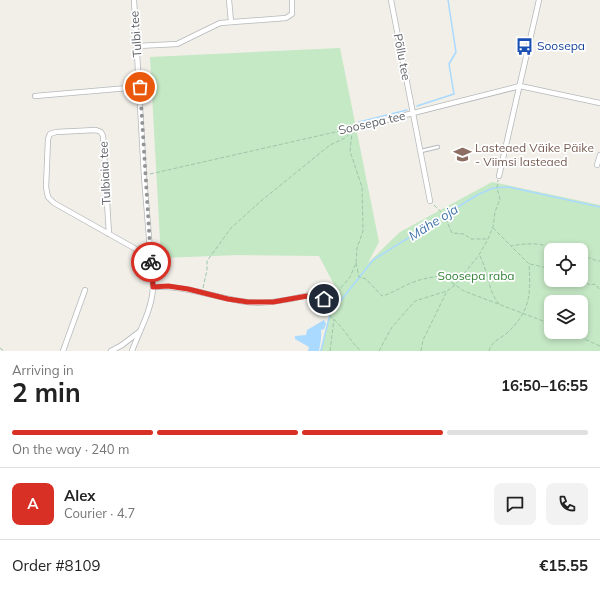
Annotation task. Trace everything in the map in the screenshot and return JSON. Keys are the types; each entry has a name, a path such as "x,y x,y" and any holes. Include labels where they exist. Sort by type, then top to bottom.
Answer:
{"street":[{"name":"Tulbi tee","path":"132,351 151,305 153,287 144,176 135,0"},
{"path":"229,0 231,22"},
{"path":"137,46 177,44 215,24 286,18 292,14 292,0"},
{"name":"Põllu tee","path":"391,0 430,201"},
{"path":"499,176 539,0"},
{"name":"Soosepa tee","path":"358,127 520,86 600,103"},
{"path":"35,96 140,87"},
{"name":"Tulbiaia tee","path":"109,234 103,136 101,132 88,131 50,134 48,139 46,187 48,197 54,203 109,234 143,253 150,255"},
{"path":"597,165 600,155"},
{"path":"153,287 168,286 228,299 261,303 307,296"},
{"path":"63,351 85,290"},
{"path":"111,351 122,345 139,332"}],"lane":[{"path":"420,151 438,147"}],"path":[{"name":"Soosepa tee","path":"144,176 358,127"},
{"path":"202,293 207,270 207,261 231,228 261,201 330,145 345,138 358,127"},
{"path":"353,132 350,151 362,187 363,202 363,230 357,248 356,263 359,276 366,279 382,296 395,292 409,284 425,278 442,276 454,286 544,321"},
{"path":"379,351 392,327 415,301 447,291 454,286 479,256 493,227 495,212 500,199 497,186"},
{"path":"430,201 444,215 452,233 464,234 471,239 488,239"},
{"path":"493,227 529,264 544,267"},
{"path":"511,246 526,243 544,245"},
{"path":"479,256 485,265 492,293 500,305"},
{"path":"588,258 593,261 600,261"},
{"path":"333,297 350,276 356,263"},
{"path":"489,351 494,342 516,324 524,314 530,285 529,264"},
{"path":"588,284 595,284 600,290"},
{"path":"421,351 423,340 447,291"},
{"path":"322,305 327,314 334,319 350,341 361,351"},
{"path":"330,351 334,319"},
{"path":"584,339 600,346"},
{"path":"0,348 4,351"}],"green space":[{"name":"Soosepa raba","path":"340,48 379,242 368,263 400,232 492,182 600,205 600,351 320,351 330,314 339,294 319,256 238,255 161,258 150,57"}],"water":[{"path":"324,320 326,324 324,329 321,330 319,351 308,351 309,347 295,339 295,336 306,335 307,330"}],"waterway":[{"path":"417,106 454,94 449,64 456,52 448,0"},
{"path":"359,122 407,110"},
{"name":"Mähe oja","path":"321,351 330,314 373,260 477,195 493,188 509,187 600,207"}],"way so far":[{"path":"140,87 144,176 151,262"}],"place":[{"name":"Soosepa","path":"524,46"},
{"name":"Lasteaed Väike Päike - Viimsi lasteaed","path":"462,155"}],"route":[{"path":"151,262 153,287 168,286 188,289 228,299 261,303 307,296 313,299 324,299"}]}
